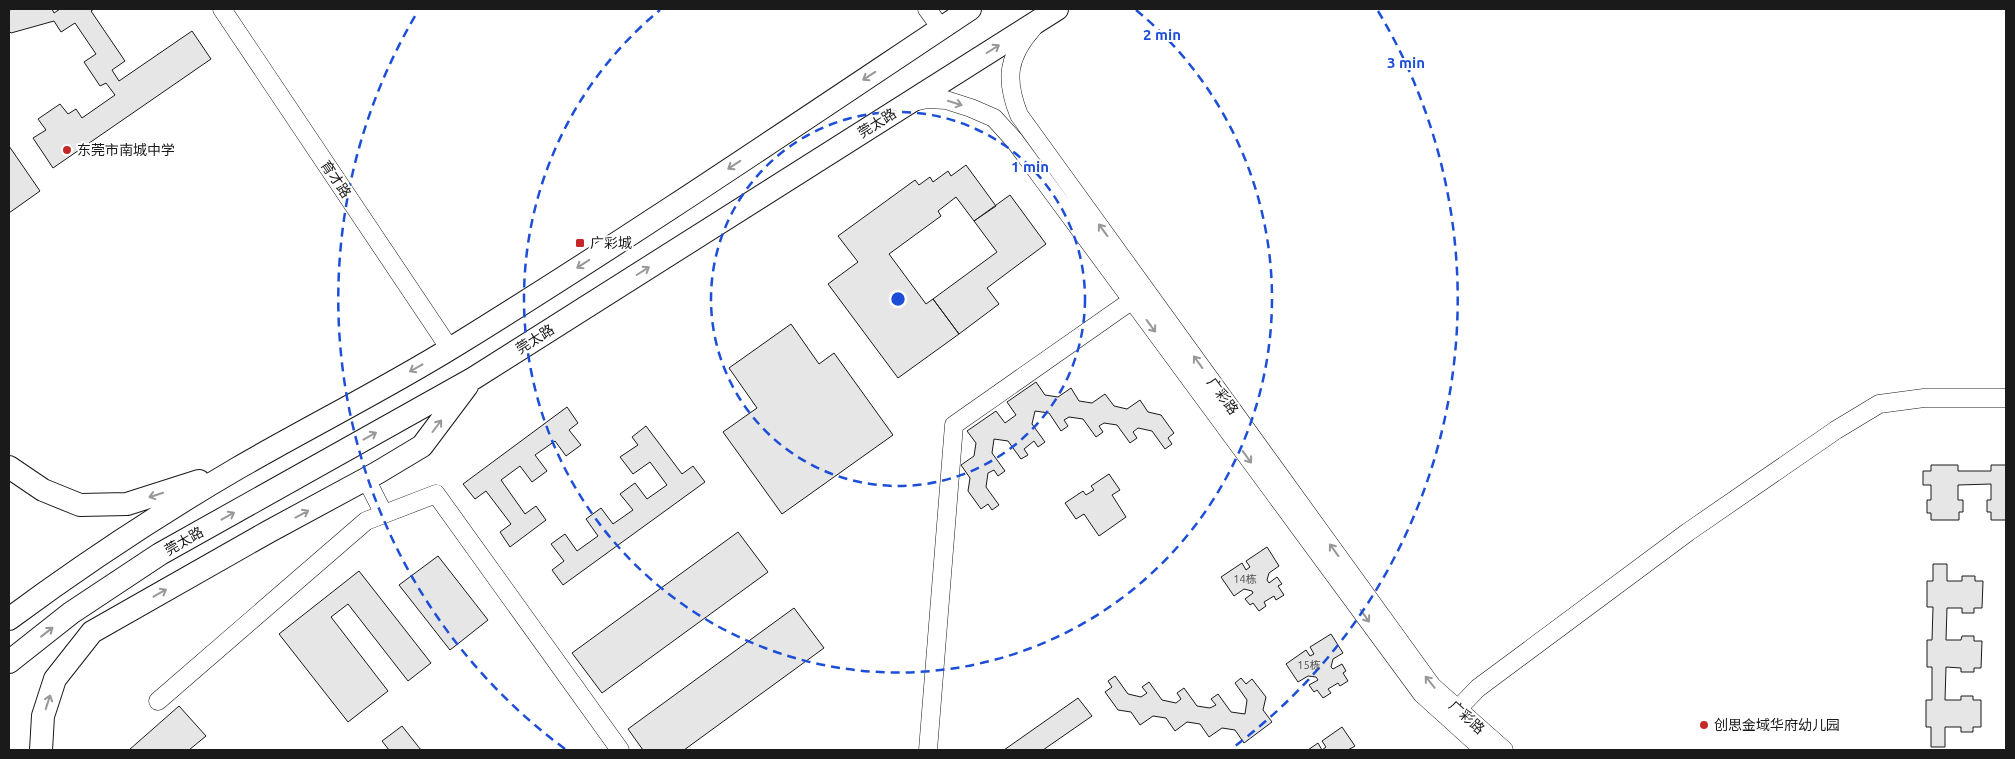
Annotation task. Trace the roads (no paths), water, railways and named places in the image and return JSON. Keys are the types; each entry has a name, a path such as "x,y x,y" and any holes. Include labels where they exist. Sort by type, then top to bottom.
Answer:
{"main road":[{"path":"9,619 55,585 144,525 236,470 450,349 613,245 970,9"},
{"name":"莞太路","path":"9,662 72,613 160,554 474,378 1049,14"},
{"path":"41,750 43,716 55,679 92,632 422,446 474,378"},
{"path":"9,467 42,490 80,505 126,504 236,470"}],"street":[{"name":"育才路","path":"222,9 450,349"},
{"path":"927,9 941,28"},
{"name":"广彩路","path":"1049,14 1022,40 1012,59 1010,78 1012,99 1019,115 1432,686 1484,750"},
{"name":"广彩路","path":"907,104 928,99 946,100 994,118 1014,140 1422,694 1504,750"},
{"path":"928,750 954,425 1146,290"},
{"path":"1453,714 1478,688 1688,532 1836,430 1879,404 1924,398 2006,398"},
{"path":"366,479 384,514"},
{"path":"158,701 366,521 436,494 620,750"}],"place":[{"name":"东莞市南城中学","path":"67,150"},
{"name":"广彩城","path":"580,243"},
{"name":"创思金域华府幼儿园","path":"1704,725"}]}
